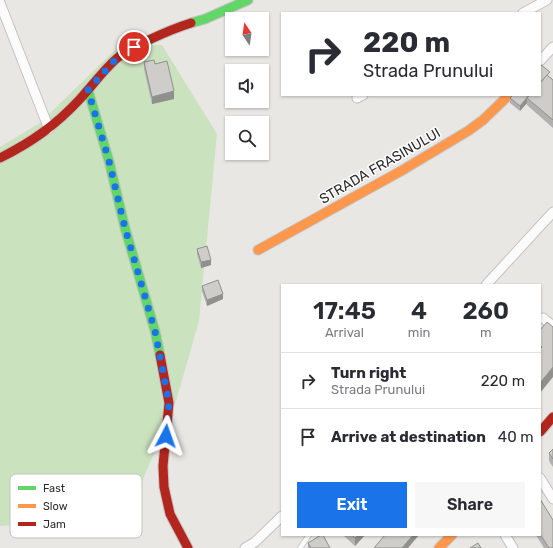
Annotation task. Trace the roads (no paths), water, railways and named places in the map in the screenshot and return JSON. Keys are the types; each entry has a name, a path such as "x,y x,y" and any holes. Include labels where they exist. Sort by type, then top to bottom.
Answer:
{"street":[{"path":"0,158 18,149 49,129 79,100 115,60 134,47 184,25 205,20 248,0"},
{"path":"525,12 548,0"},
{"path":"0,3 49,129"},
{"path":"541,60 553,47"},
{"path":"88,90 109,161 125,228 155,331 169,403 163,466 164,487 170,514 188,548"},
{"name":"STRADA FRASINULUI","path":"258,250 401,171 468,131 483,120 508,96"},
{"path":"487,284 553,212"},
{"path":"543,318 553,326"},
{"path":"541,431 553,416"},
{"path":"541,480 553,499"},
{"path":"245,548 254,542 281,517"},
{"path":"439,548 451,536"},
{"path":"505,536 513,548"}],"lane":[{"path":"300,548 308,536"}]}
